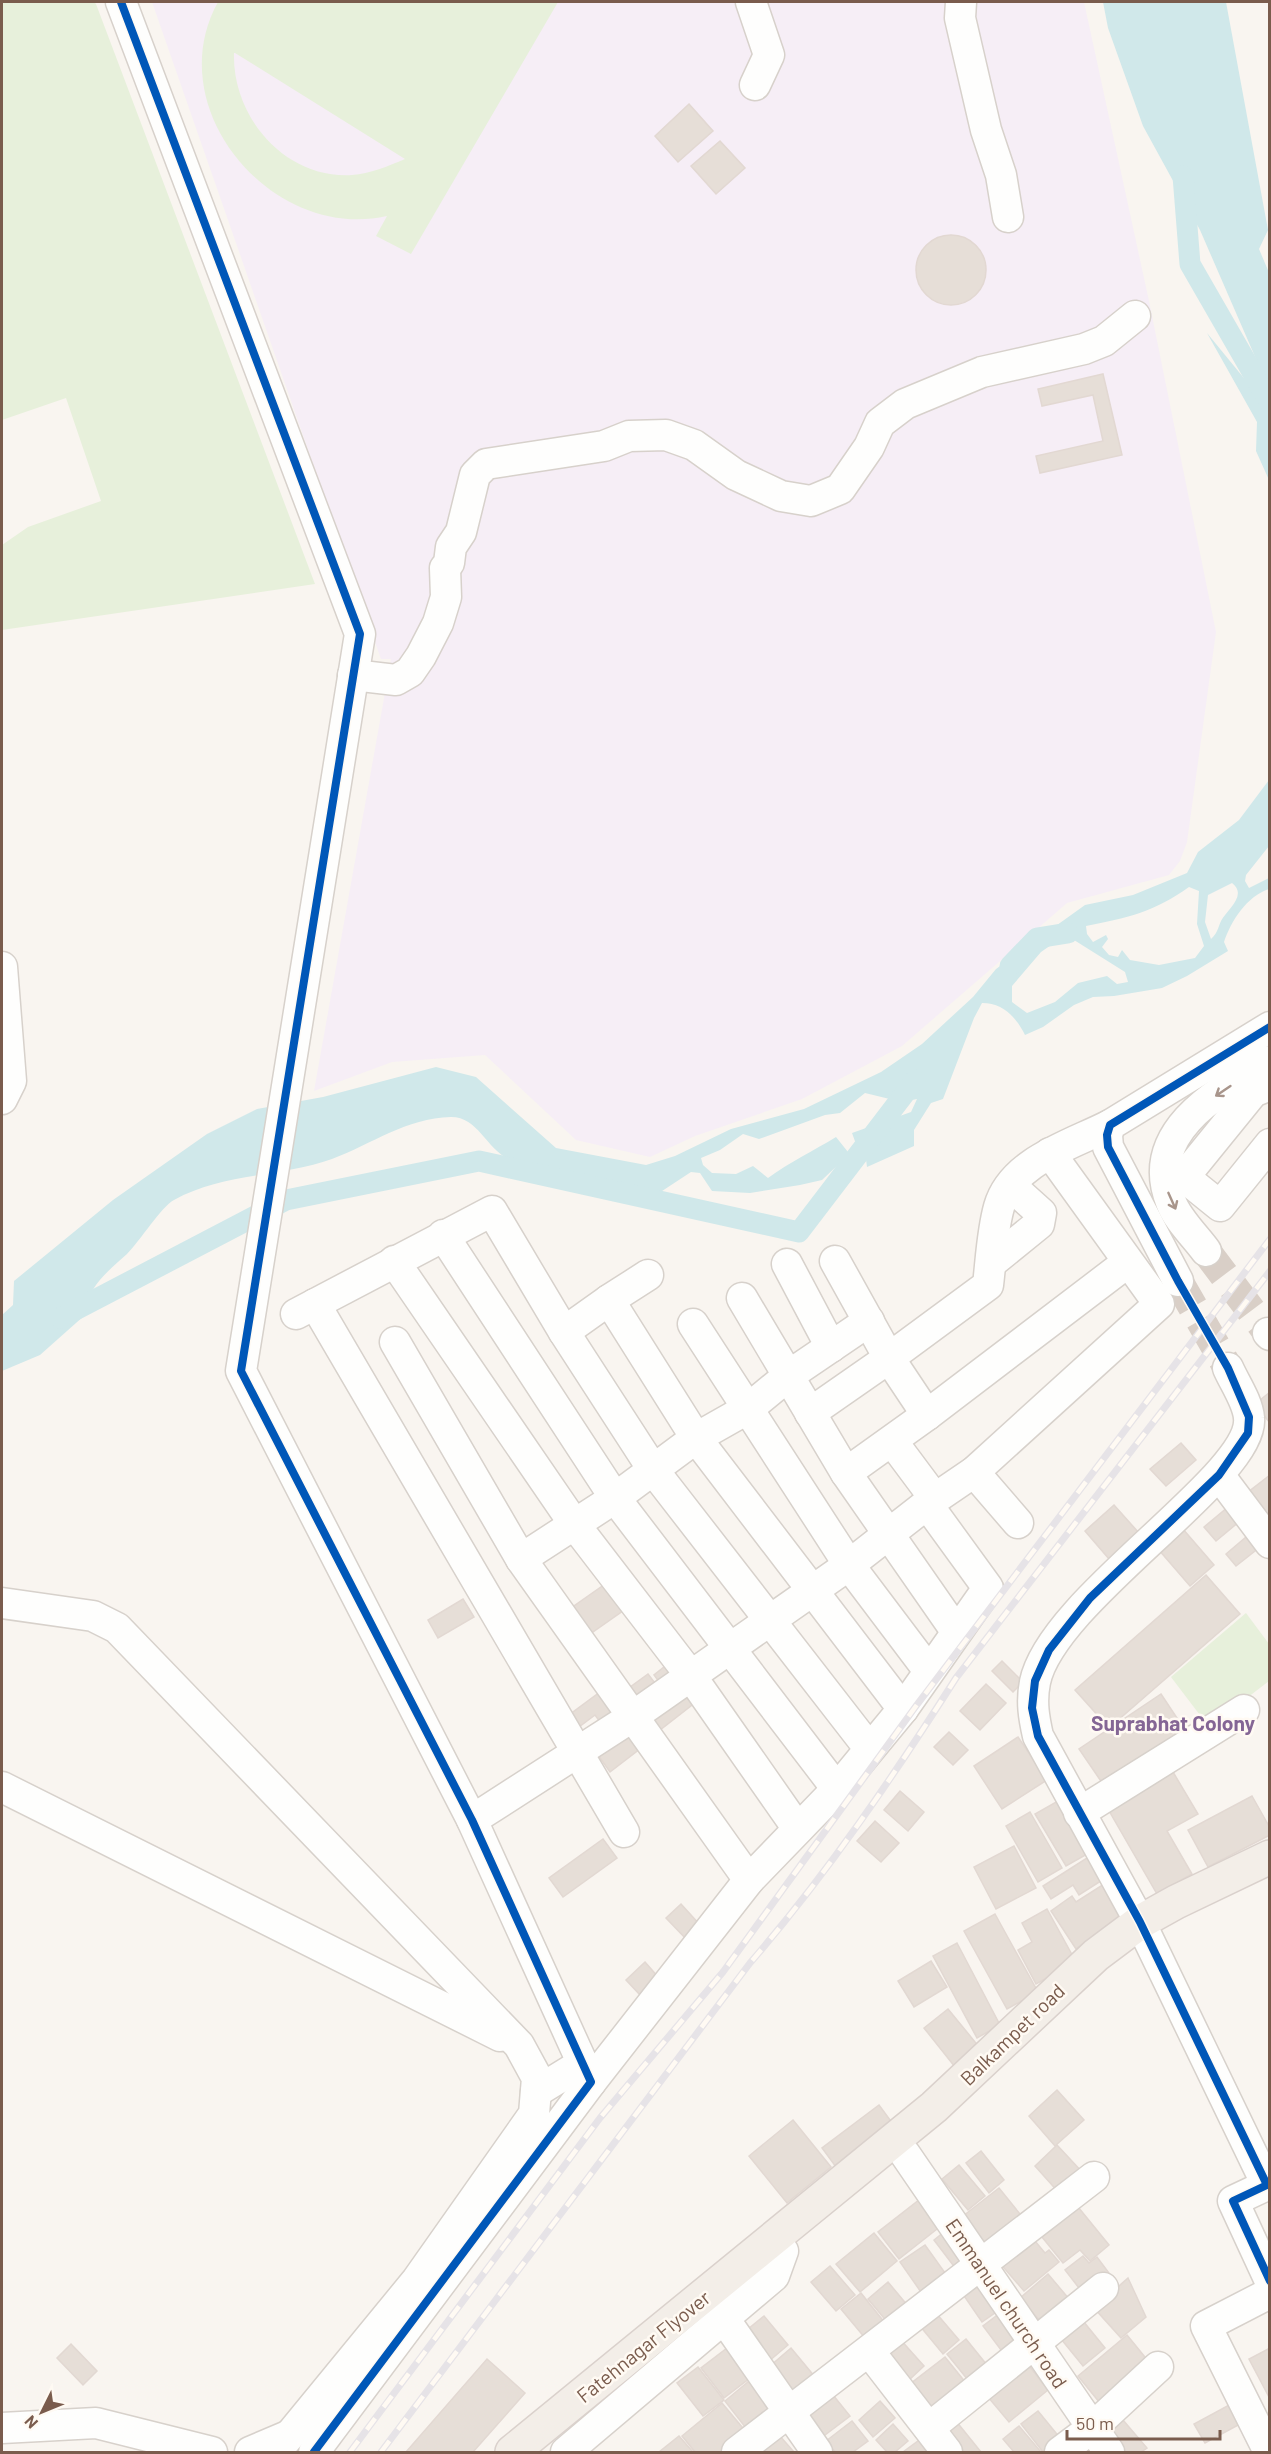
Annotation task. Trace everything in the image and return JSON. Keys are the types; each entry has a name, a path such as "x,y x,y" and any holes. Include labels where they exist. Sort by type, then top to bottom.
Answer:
{"main road":[{"name":"Balkampet road","path":"778,2246 905,2154 1009,2066 1100,1974 1176,1902 1269,1857"},
{"name":"Balkampet road","path":"778,2246 934,2107 1096,1955 1144,1931 1269,1877"},
{"name":"Fatehnagar Flyover","path":"538,2452 778,2246"},
{"name":"Fatehnagar Flyover","path":"512,2452 732,2284"}],"street":[{"path":"121,2 360,634 241,1371 472,1820 587,2073"},
{"path":"751,2 769,55 755,85"},
{"path":"961,2 960,18 986,130 1001,175 1008,217"},
{"path":"353,675 396,680 410,672 421,656 438,624 446,597 445,568 451,547 461,532 475,475 486,464 604,446 629,436 666,435 694,445 736,475 781,496 811,501 840,489 869,447 880,423 905,404 982,372 1084,349 1104,341 1135,316"},
{"path":"2,967 11,1081 2,1099"},
{"path":"810,1413 890,1358 988,1285 999,1206 1016,1176 1050,1153 1110,1125 1269,1027"},
{"path":"1206,1251 1171,1204 1164,1179 1168,1149 1180,1126 1200,1106 1269,1061"},
{"path":"1223,1132 1263,1153 1220,1206 1184,1177 1223,1132 1253,1092 1269,1085"},
{"path":"1110,1125 1107,1135 1108,1147 1178,1281"},
{"path":"472,1820 632,1717 849,1565 927,1504 974,1472 1159,1304 1050,1153"},
{"path":"991,1263 1039,1224 1041,1213 1011,1186"},
{"path":"624,1832 305,1309 492,1211 561,1327 654,1471 869,1748"},
{"path":"443,1235 615,1498 731,1647 837,1789"},
{"path":"394,1261 575,1525 691,1676 798,1829"},
{"path":"835,1261 890,1358 927,1415"},
{"path":"804,1494 892,1441 1128,1262"},
{"path":"787,1264 831,1347"},
{"path":"519,1351 648,1275"},
{"path":"741,1298 844,1471 956,1631"},
{"path":"609,1300 696,1438 903,1709"},
{"path":"521,1559 615,1498 696,1438 749,1408 788,1376 869,1321"},
{"path":"693,1324 849,1565 929,1671"},
{"path":"395,1342 521,1559 749,1880"},
{"path":"1228,1368 1249,1417 1248,1433 1219,1475 1090,1598 1049,1650 1035,1681 1032,1708 1038,1736 1144,1931 1266,2185 1233,2201 1269,2281"},
{"path":"892,1441 933,1496 927,1504"},
{"path":"974,1472 1018,1523"},
{"path":"1219,1475 1269,1544"},
{"path":"314,2452 587,2073 749,1880 837,1789 903,1709 988,1588 927,1504"},
{"path":"2,1603 93,1616 117,1628 519,2046 537,2078 534,2114 417,2280 283,2444 250,2452"},
{"path":"1079,1813 1244,1710"},
{"path":"2,1787 519,2046"},
{"path":"536,2092 587,2073"},
{"name":"Emmanuel church road","path":"905,2154 1109,2452"},
{"path":"737,2452 1094,2177"},
{"path":"499,2452 690,2288 755,2236 778,2246 774,2276 725,2320 647,2382 566,2452"},
{"path":"928,2428 1103,2288"},
{"path":"1269,2293 1206,2326 1269,2452"},
{"path":"725,2320 817,2452"},
{"path":"869,2351 947,2452"},
{"path":"1060,2452 1092,2427 1158,2367"},
{"path":"2,2428 96,2423 212,2452"},
{"path":"2,2440 13,2452"}],"shaded area":[{"path":"152,2 1084,2 1149,301 1216,632 1187,842 1180,861 1169,875 1067,903 902,1046 802,1099 695,1136 650,1157 576,1140 485,1055 392,1062 314,1091 391,659 381,659"}],"green space":[{"path":"2,2 94,2 96,4 315,584 2,630 2,545 28,527 101,501 66,398 2,420"},
{"path":"218,2 558,2 411,254 376,236 387,216 344,219 304,208 267,188 237,158 215,123 203,84 204,43","holes":["235,53 405,159 386,167 352,175 328,174 305,167 285,155 267,140 253,121 242,100 236,77"]},
{"path":"1246,1613 1269,1644 1269,1681 1209,1727 1171,1677"}],"water":[{"path":"1103,2 1226,2 1268,230 1259,249 1270,275 1269,480 1256,451 1257,422 1207,333 1252,388 1263,375 1200,230 1143,126 1108,28"},
{"path":"1269,780 1269,846 1246,875 1245,881 1249,888 1269,878 1269,889 1254,897 1241,910 1224,942 1228,951 1162,988 1093,997 1074,1005 1043,1027 1025,1035 1008,1012 996,1005 982,1003 943,1099 931,1103 914,1130 914,1146 867,1167 866,1159 857,1158 852,1170 841,1162 822,1180 750,1193 712,1191 700,1173 691,1172 656,1195 573,1172 515,1162 497,1151 469,1123 451,1117 435,1118 404,1127 347,1153 313,1165 212,1185 174,1200 127,1254 99,1281 90,1296 85,1315 40,1355 2,1371 2,1315 13,1305 14,1281 113,1200 207,1134 257,1109 323,1097 436,1067 476,1077 556,1148 646,1165 675,1156 731,1129 804,1109 881,1072 922,1044 973,997 996,969 1085,905 1133,895 1187,873 1198,852 1239,820","holes":["1232,883 1238,892 1235,902 1211,939 1205,922 1208,895","1189,887 1199,891 1197,924 1204,946 1195,958 1159,965 1130,960 1122,950 1118,957 1109,955 1102,947 1108,939 1106,935 1093,942 1087,934 1086,926 1140,913 1176,896","1063,936 1074,940 1125,972 1128,982 1117,984 1107,976 1078,983 1055,1002 1027,1013 1012,1002 1012,986 1041,952 1054,943 1054,938","865,1093 902,1102 917,1099 911,1112 852,1133 856,1144 848,1152 836,1137 768,1178 753,1166 736,1174 712,1173 703,1165 701,1158 720,1150 743,1134 759,1139 825,1115 840,1113"]}],"building":[{"path":"689,104 713,131 678,162 655,136"},
{"path":"720,141 745,168 716,194 691,166"},
{"path":"951,235 964,238 976,245 983,257 986,270 983,283 976,295 964,302 951,305 938,302 926,295 919,283 916,270 919,257 926,245 938,238"},
{"path":"1103,374 1122,455 1040,473 1036,456 1103,441 1093,395 1042,406 1038,389"},
{"path":"1270,1392 1270,1423 1255,1404"},
{"path":"1181,1443 1196,1460 1166,1486 1150,1469"},
{"path":"1270,1475 1270,1512 1260,1519 1243,1496"},
{"path":"1234,1502 1246,1516 1216,1541 1204,1527"},
{"path":"1114,1505 1139,1533 1109,1559 1085,1531"},
{"path":"1176,1521 1214,1565 1190,1586 1152,1542"},
{"path":"1253,1531 1264,1544 1236,1566 1226,1554"},
{"path":"1206,1575 1240,1614 1109,1728 1075,1690"},
{"path":"608,1582 627,1608 583,1639 564,1613"},
{"path":"463,1599 474,1617 438,1638 428,1620"},
{"path":"674,1659 665,1690 654,1675"},
{"path":"1002,1661 1023,1682 1013,1692 992,1671"},
{"path":"648,1674 661,1691 634,1710 622,1693"},
{"path":"688,1681 701,1698 655,1734 642,1717"},
{"path":"986,1684 1006,1703 980,1730 960,1711"},
{"path":"604,1689 625,1716 606,1730 595,1715 579,1727 569,1715"},
{"path":"1161,1694 1189,1736 1107,1790 1079,1749"},
{"path":"628,1721 645,1745 610,1772 593,1748"},
{"path":"949,1732 968,1750 953,1765 934,1747"},
{"path":"1018,1737 1047,1780 1002,1809 974,1766"},
{"path":"1173,1772 1198,1814 1167,1831 1192,1874 1157,1894 1108,1809"},
{"path":"900,1791 924,1812 908,1831 884,1810"},
{"path":"1252,1796 1270,1828 1270,1835 1208,1867 1188,1830"},
{"path":"1058,1801 1089,1853 1066,1866 1035,1814"},
{"path":"1030,1812 1062,1868 1038,1882 1006,1826"},
{"path":"875,1821 899,1843 881,1862 857,1841"},
{"path":"603,1839 617,1858 563,1897 549,1878"},
{"path":"1014,1846 1036,1888 996,1909 974,1867"},
{"path":"1090,1856 1104,1879 1079,1895 1073,1885 1051,1899 1043,1886"},
{"path":"1104,1884 1126,1916 1076,1949 1051,1911 1072,1896 1076,1902"},
{"path":"681,1904 701,1926 687,1940 666,1918"},
{"path":"1047,1909 1076,1962 1036,1984 1018,1950 1032,1942 1022,1923"},
{"path":"995,1914 1038,1992 1007,2009 964,1931"},
{"path":"957,1943 1000,2025 977,2038 933,1956"},
{"path":"931,1961 947,1987 914,2007 898,1981"},
{"path":"645,1962 659,1978 640,1995 626,1980"},
{"path":"948,2009 980,2048 955,2067 924,2028"},
{"path":"1057,2090 1084,2120 1055,2146 1029,2116"},
{"path":"879,2105 893,2124 836,2167 822,2148"},
{"path":"793,2120 831,2167 787,2203 749,2156"},
{"path":"1057,2145 1083,2173 1060,2194 1035,2166"},
{"path":"981,2151 1004,2180 989,2193 966,2163"},
{"path":"959,2165 985,2196 968,2210 942,2179"},
{"path":"999,2188 1024,2219 988,2247 963,2216"},
{"path":"924,2196 946,2222 899,2259 878,2232"},
{"path":"1074,2202 1109,2245 1090,2261 1080,2250 1063,2263 1038,2232"},
{"path":"950,2227 975,2260 959,2273 934,2240"},
{"path":"874,2233 897,2261 860,2292 836,2264"},
{"path":"1030,2235 1045,2253 1049,2250 1059,2262 1024,2291 999,2262"},
{"path":"925,2245 948,2277 923,2295 900,2262"},
{"path":"1083,2256 1089,2263 1097,2257 1112,2277 1086,2297 1065,2270"},
{"path":"830,2266 855,2295 836,2311 811,2282"},
{"path":"1048,2274 1075,2306 1047,2329 1020,2298"},
{"path":"980,2276 1002,2308 982,2322 960,2290"},
{"path":"1128,2278 1146,2317 1121,2338 1094,2308"},
{"path":"888,2282 908,2306 888,2323 868,2299"},
{"path":"861,2293 889,2328 870,2344 841,2309"},
{"path":"1004,2310 1028,2342 1007,2358 983,2326"},
{"path":"936,2313 959,2340 943,2354 920,2326"},
{"path":"764,2316 788,2345 768,2362 743,2333"},
{"path":"1079,2316 1105,2348 1083,2366 1057,2334"},
{"path":"1127,2335 1153,2367 1104,2408 1078,2376"},
{"path":"899,2338 924,2366 907,2382 881,2353"},
{"path":"966,2339 991,2370 972,2385 947,2354"},
{"path":"71,2344 97,2371 83,2385 57,2358"},
{"path":"727,2348 750,2378 724,2398 701,2368"},
{"path":"791,2348 815,2377 793,2395 770,2366"},
{"path":"1270,2348 1270,2399 1249,2359"},
{"path":"945,2357 970,2388 935,2416 910,2384"},
{"path":"1023,2358 1048,2390 1009,2422 983,2391"},
{"path":"487,2359 525,2393 473,2452 406,2452"},
{"path":"698,2367 724,2400 703,2416 677,2383"},
{"path":"755,2376 780,2407 749,2432 725,2401"},
{"path":"833,2395 850,2416 821,2438 805,2417"},
{"path":"880,2401 895,2418 873,2437 859,2420"},
{"path":"722,2403 747,2433 724,2452 695,2452 682,2436"},
{"path":"1231,2404 1242,2423 1205,2443 1194,2424"},
{"path":"1038,2411 1061,2439 1043,2452 1021,2424"},
{"path":"1117,2413 1147,2448 1141,2452 1116,2452 1097,2430"},
{"path":"852,2421 868,2441 853,2452 835,2452 826,2441"},
{"path":"956,2421 981,2452 953,2452 939,2435"},
{"path":"893,2424 908,2441 895,2452 887,2452 876,2440"},
{"path":"1019,2426 1041,2452 1014,2452 1003,2439"},
{"path":"779,2435 794,2452 758,2452"},
{"path":"679,2436 693,2452 659,2452"},
{"path":"922,2438 934,2452 903,2452"}],"waterway":[{"path":"1183,176 1190,264 1270,403"},
{"path":"1010,966 1037,938 1068,933"},
{"path":"60,1318 286,1200 479,1161 799,1232 915,1080"}],"tunnel":[{"path":"1206,1251 1268,1333"},
{"path":"1178,1281 1228,1368"}],"railway":[{"path":"350,2452 600,2118 723,1972 916,1706 1270,1239"},
{"path":"381,2452 750,1963 806,1895 908,1752 956,1678 1270,1271"}],"cycle path":[{"path":"121,2 360,634 241,1371 472,1820 591,2082 314,2452"},
{"path":"1270,1027 1110,1125 1107,1135 1108,1147 1178,1281 1228,1368 1249,1417 1248,1433 1219,1475 1090,1598 1049,1650 1035,1681 1032,1708 1038,1736 1140,1922 1267,2185 1233,2201 1270,2281"}],"district":[{"name":"Suprabhat Colony","path":"1173,1722"}]}
